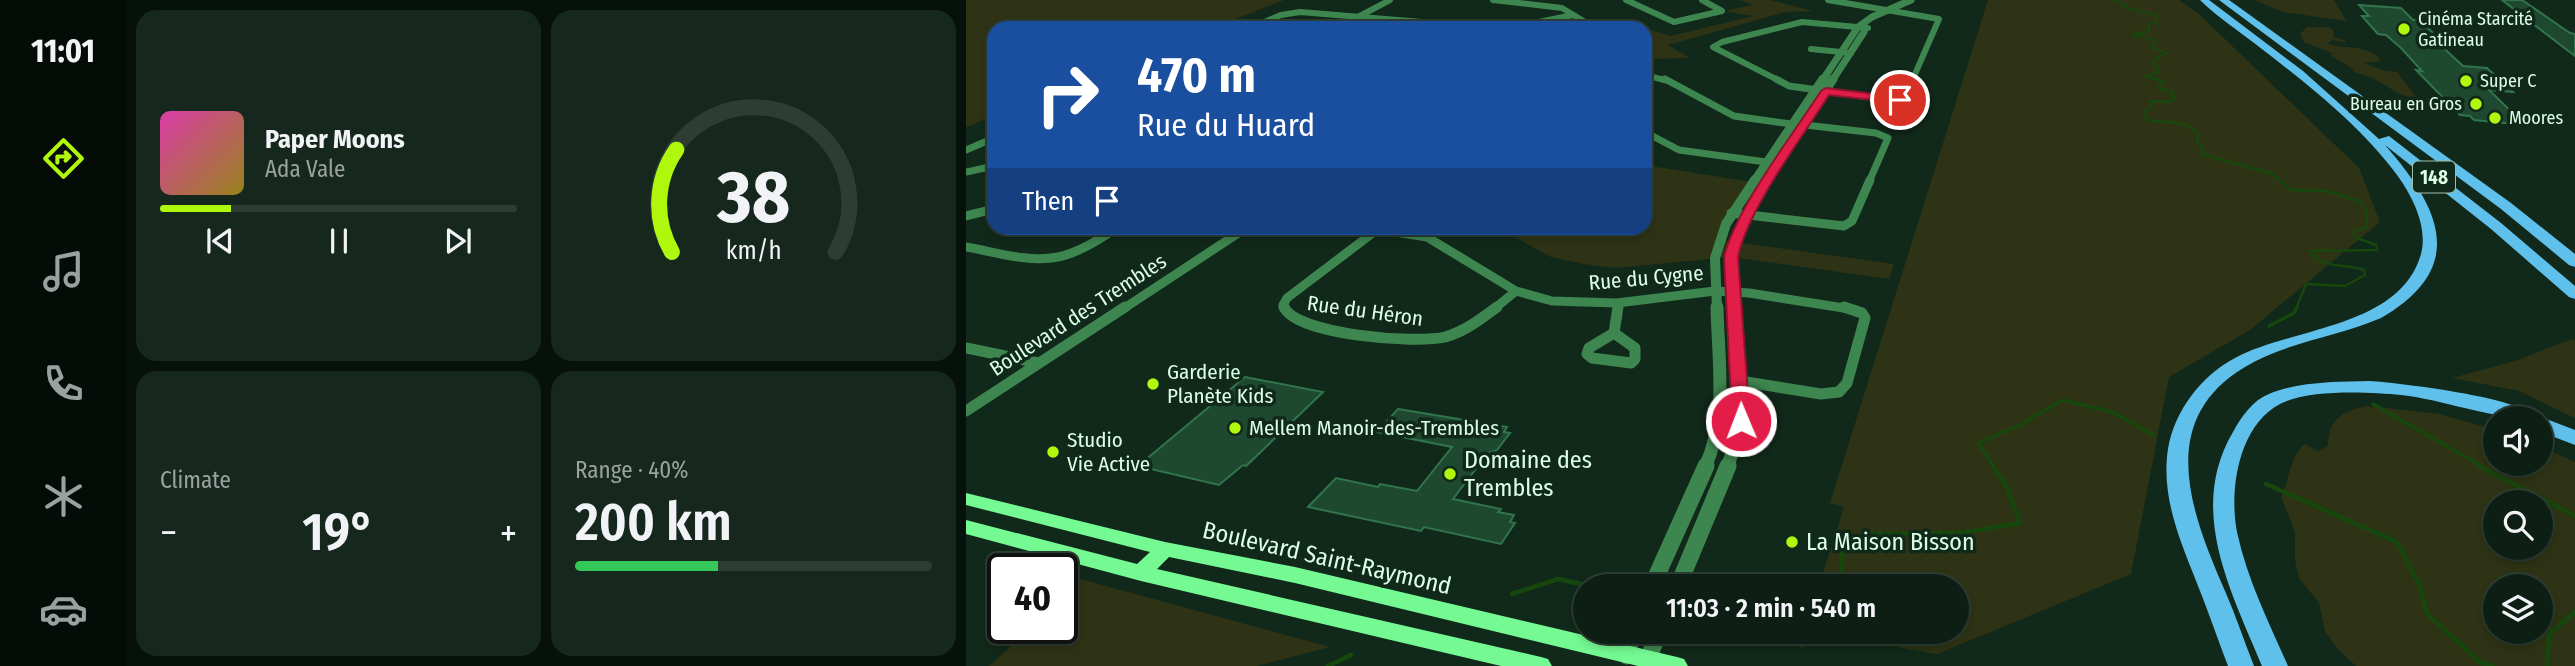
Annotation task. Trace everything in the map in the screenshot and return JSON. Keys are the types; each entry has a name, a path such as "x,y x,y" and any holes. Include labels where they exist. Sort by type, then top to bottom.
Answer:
{"highway":[{"name":"148","path":"2204,0 2496,226 2575,294"},
{"name":"148","path":"2223,0 2506,206 2575,261"},
{"path":"2264,46 2287,47"},
{"path":"2241,666 2214,594 2188,537 2177,491 2178,448 2189,416 2207,387 2240,362 2355,323 2393,303 2413,286 2426,265 2431,247 2421,202 2385,149 2358,122 2289,66"},
{"path":"2275,666 2238,575 2222,512 2225,476 2247,424 2273,400 2296,392 2361,387 2438,394 2483,406"},
{"path":"2553,429 2575,438"}],"main road":[{"name":"Boulevard Saint-Raymond","path":"966,499 1165,549 1295,575 1636,662 1677,666"},
{"path":"966,527 1141,573 1541,666"},
{"path":"1141,573 1165,549"}],"street":[{"path":"1349,21 1390,0"},
{"path":"1493,0 1550,5 1583,21"},
{"path":"1626,0 1674,22 1722,10 1702,0"},
{"path":"1828,0 1934,17 1940,21 1907,96 1891,100 1788,86 1713,46 1802,22 1868,27"},
{"path":"1657,574 1712,453 1720,400 1715,258 1731,213 1858,27 1915,1"},
{"path":"1683,574 1737,443 1742,408 1732,292 1731,257 1735,242 1747,215 1779,163 1868,27 1892,10"},
{"path":"1269,21 1293,12 1414,21"},
{"path":"1544,21 1573,15"},
{"path":"1811,49 1851,53"},
{"path":"1652,76 1660,77 1728,114 1876,133 1888,138 1852,220 1844,226 1731,213"},
{"path":"1652,136 1679,150 1779,163"},
{"path":"966,150 987,141"},
{"path":"966,172 987,168"},
{"path":"966,216 987,211"},
{"path":"966,247 1037,258 1054,258 1104,235"},
{"name":"Boulevard des Trembles","path":"966,411 1235,235"},
{"name":"Rue du Héron","path":"1365,235 1287,298 1283,305 1285,313 1293,320 1307,324 1407,341 1429,341 1465,328 1516,290"},
{"name":"Rue du Cygne","path":"1415,235 1427,237 1516,290 1552,301 1617,303 1715,291 1846,307 1862,313 1865,318 1847,383 1839,392 1821,394 1740,381"},
{"path":"1614,333 1619,311 1617,303"},
{"path":"966,348 1039,363"},
{"path":"1634,644 1636,662"},
{"path":"1636,662 1650,644"}],"green space":[{"path":"966,0 1284,0 1231,21 987,21 987,119 966,127"},
{"path":"1741,0 1770,0 1813,11 1785,12 1668,45 1690,58 1652,59 1652,30 1670,36 1754,16 1728,12 1752,5"},
{"path":"1988,0 2179,0 2199,14 2359,168 2380,222 2250,330 2169,377 2131,574 1969,641 1969,574 1823,574 1844,507 1830,503"},
{"path":"2254,0 2334,0 2347,21 2283,12"},
{"path":"2307,27 2329,27 2333,30 2334,37 2346,41 2333,40 2327,44 2371,52 2381,61 2364,63 2381,70 2397,72 2417,98 2404,95 2352,71 2354,69 2331,56 2332,53 2304,42 2300,34"},
{"path":"1652,166 1752,182 1721,240 1894,264 1889,279 1731,257 1615,268 1551,257 1511,235 1652,235"},
{"path":"2575,340 2575,418 2519,391 2452,378 2515,361"},
{"path":"2367,406 2440,414 2483,427 2483,476 2553,476 2553,452 2575,462 2575,666 2356,666 2336,647 2325,631 2319,603 2299,578 2295,560 2295,532 2281,497 2299,449 2304,444 2319,451 2328,446 2334,423 2344,414"},
{"path":"1080,579 1330,647 1256,666 989,666 1013,644 1078,644"},
{"path":"1881,644 1961,644 1937,654"}],"building":[{"path":"2502,0 2522,0 2575,34 2575,56"},
{"path":"2359,5 2401,8 2413,20 2420,20 2439,39 2433,38 2463,66 2487,68 2513,92 2489,90 2525,125 2474,120 2470,116 2460,115 2416,70 2422,71 2401,48 2386,35 2378,34 2362,16 2369,16"},
{"name":"Mellem Manoir-des-Trembles","path":"1245,377 1323,392 1246,466 1243,465 1219,485 1138,466"},
{"name":"Domaine des Trembles","path":"1398,409 1507,427 1504,432 1510,433 1497,450 1488,453 1453,499 1501,509 1498,512 1514,515 1510,522 1515,523 1501,544 1424,527 1421,531 1308,507 1336,478 1378,487 1380,484 1417,491 1452,447 1377,432"}],"waterway":[{"path":"2114,0 2131,9 2157,15 2157,22 2149,24 2149,31 2132,35 2153,39 2155,42 2150,47 2167,53 2152,60 2159,72 2145,77 2163,81"},
{"path":"2156,79 2163,81"},
{"path":"2163,81 2158,88 2173,92 2171,96 2175,99 2170,102 2151,101 2151,108 2144,112 2147,120 2185,124 2198,133 2197,142 2204,149 2201,154 2272,174 2291,190 2327,191 2359,201 2367,211 2367,227 2355,231 2354,237 2376,245 2377,250 2310,251 2327,264 2364,270 2365,275 2345,286 2306,284 2296,309"},
{"path":"2269,326 2294,313 2296,309"},
{"path":"1994,467 1978,443 2018,426 2063,400 2112,412 2155,436"},
{"path":"2373,404 2483,467"},
{"path":"1842,574 1842,546 1867,534 1960,533 2020,523 2007,487 1993,466"},
{"path":"2479,466 2575,516"},
{"path":"2266,484 2397,542 2420,586 2427,614 2481,663 2493,666"},
{"path":"1512,594 1558,579 1573,582"},
{"path":"2547,666 2549,634 2575,612"},
{"path":"1328,666 1351,655"}],"place":[{"name":"Cinéma Starcité Gatineau","path":"2404,29"},
{"name":"Super C","path":"2466,81"},
{"name":"Bureau en Gros","path":"2476,104"},
{"name":"Moores","path":"2495,118"},
{"name":"Garderie Planète Kids","path":"1153,384"},
{"name":"Mellem Manoir-des-Trembles","path":"1235,428"},
{"name":"Studio Vie Active","path":"1053,452"},
{"name":"Domaine des Trembles","path":"1450,474"},
{"name":"La Maison Bisson","path":"1792,542"}],"route":[{"path":"1741,421 1731,257 1747,215 1826,91 1900,100"}]}
